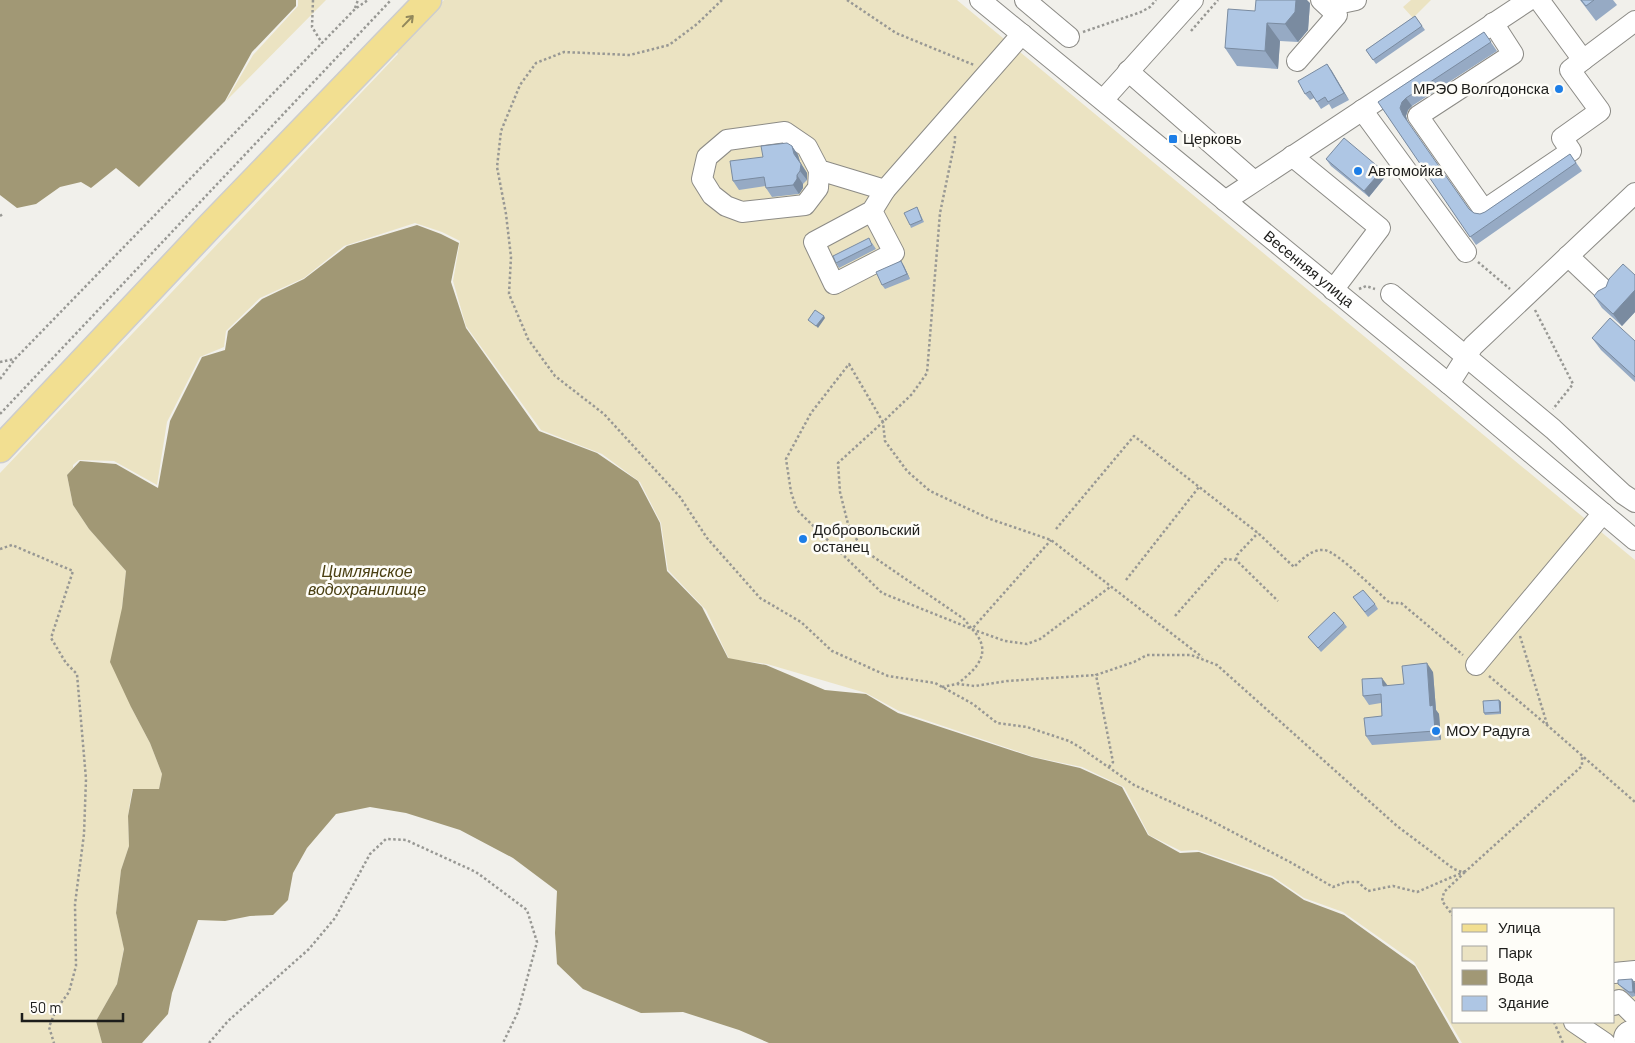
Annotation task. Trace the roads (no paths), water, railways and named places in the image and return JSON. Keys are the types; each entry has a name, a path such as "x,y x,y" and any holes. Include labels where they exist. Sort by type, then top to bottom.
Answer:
{"main road":[{"path":"0,425 404,0"},
{"path":"0,449 210,226 428,0"}],"street":[{"name":"Весенняя улица","path":"980,0 1449,384 1635,540"},
{"path":"1025,0 1069,37"},
{"path":"1103,100 1193,0"},
{"path":"1297,61 1337,15 1321,0"},
{"path":"1333,0 1337,4 1356,0"},
{"path":"1225,201 1530,0"},
{"path":"1539,0 1583,60"},
{"path":"1493,23 1513,54 1418,116 1484,210 1571,151 1562,138 1600,111 1570,70 1635,21"},
{"path":"872,211 885,190 1022,34"},
{"path":"1128,71 1254,181"},
{"path":"1362,110 1466,252"},
{"path":"819,170 818,188 806,205 742,212 726,206 712,195 702,179 707,157 727,140 785,132 807,147 819,170 885,190"},
{"path":"1292,156 1380,228 1337,293"},
{"path":"1449,384 1473,346 1635,193"},
{"path":"1568,256 1606,292"},
{"path":"1392,294 1543,421 1623,494 1635,502"},
{"path":"1476,665 1602,513"},
{"path":"1615,973 1635,971"},
{"path":"1615,1000 1627,1029"},
{"path":"1587,1025 1605,1043"}],"water":[{"path":"0,0 296,0 296,6 252,52 225,101 139,187 116,168 91,188 81,182 60,187 36,204 17,208 0,195"},
{"name":"Цимлянское водохранилище","path":"417,225 459,243 451,282 466,328 539,431 597,453 638,481 660,523 667,571 702,607 728,658 766,665 825,690 866,694 898,713 1032,757 1080,768 1122,787 1148,835 1180,853 1199,852 1272,878 1304,900 1344,915 1415,966 1459,1043 769,1043 739,1030 683,1012 641,1013 583,989 557,964 555,933 557,891 513,858 460,830 406,813 370,807 336,814 307,848 293,873 288,900 273,915 250,916 225,921 198,920 172,993 168,1014 142,1043 102,1043 96,1021 117,984 124,949 116,913 121,870 129,846 128,816 133,789 159,789 162,774 150,743 110,662 122,608 126,571 89,529 73,505 67,475 80,461 116,464 158,488 170,421 202,357 225,350 228,331 262,299 304,279 347,246"}],"place":[{"name":"МРЭО Волгодонска","path":"1559,89"},
{"name":"Церковь","path":"1173,139"},
{"name":"Автомойка","path":"1358,171"},
{"name":"Добровольский останец","path":"803,539"},
{"name":"МОУ Радуга","path":"1436,731"}]}
